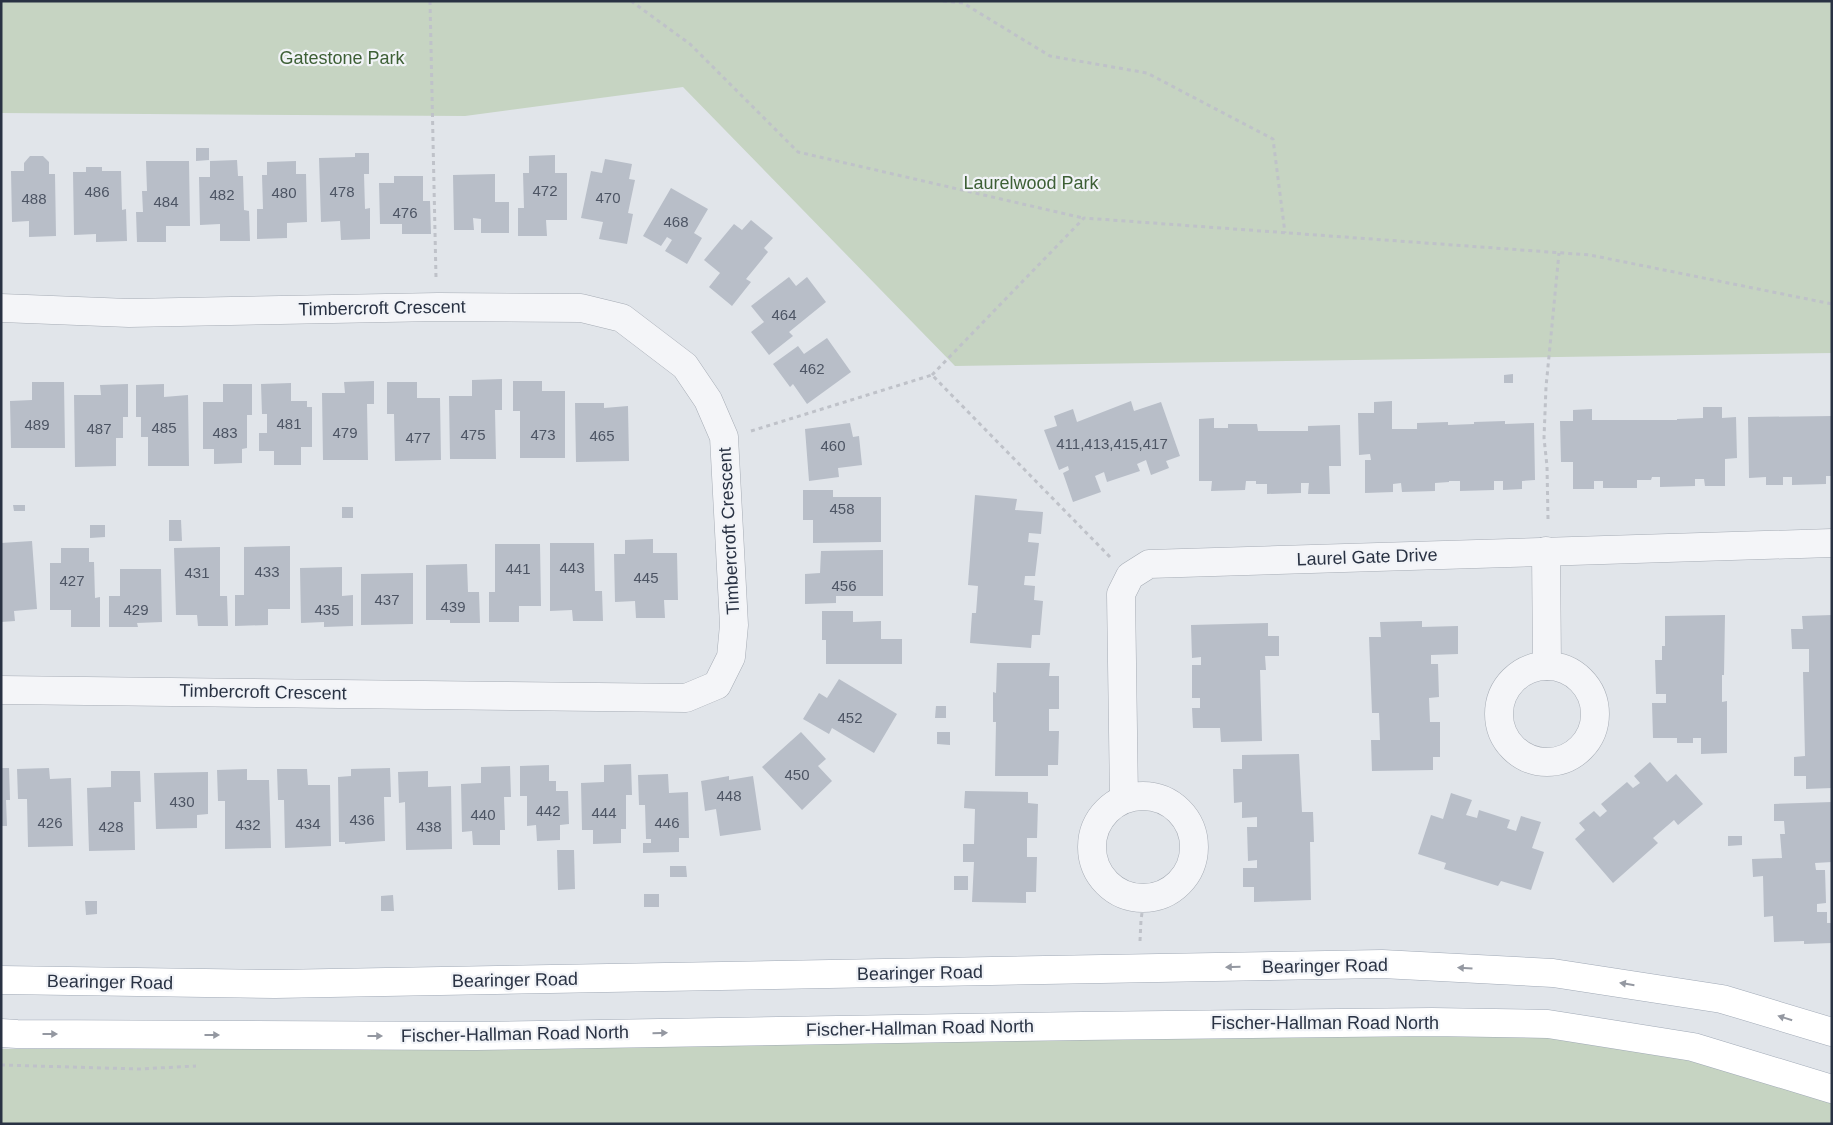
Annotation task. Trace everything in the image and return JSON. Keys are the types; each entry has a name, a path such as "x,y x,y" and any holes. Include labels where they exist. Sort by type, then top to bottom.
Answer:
{"main road":[{"name":"Bearinger Road","path":"1,980 275,984 1382,964 1553,972 1722,999 1832,1032"},
{"name":"Fischer-Hallman Road North","path":"1,1033 476,1036 1091,1025 1422,1022 1548,1024 1693,1047 1832,1089"}],"street":[{"name":"Timbercroft Crescent","path":"1,308 128,313 438,307 580,308 622,318 685,366 708,400 724,437 734,625 731,658 717,685 686,698 1,690"},
{"name":"Laurel Gate Drive","path":"1130,576 1149,564 1832,543"},
{"path":"1546,551 1547,666"},
{"path":"1124,799 1121,594 1130,576"},
{"path":"1140,795 1158,797 1174,805 1190,825 1195,842 1193,860 1182,881 1168,893 1144,899 1126,897 1116,892 1102,880 1094,864 1092,839 1097,822 1109,808 1124,799 1140,795"}],"path":[{"path":"430,1 435,269 438,307"},
{"path":"631,1 690,44 798,152 1084,218 1590,255 1832,304"},
{"path":"943,1 963,3 1050,56 1147,73 1274,139 1285,233"},
{"path":"724,437 756,430 932,375 1084,218"},
{"path":"1548,519 1547,466 1544,438 1546,387 1559,253"},
{"path":"932,375 1091,540 1130,576"},
{"path":"1140,946 1144,899"}],"green space":[{"name":"Laurelwood Park","path":"1,1 1832,1 1832,353 955,366 683,87 465,116 1,113"},
{"path":"1634,1033 1832,1091 1832,1124 1,1124 1,1049 306,1048"}],"building":[{"path":"196,148 209,148 209,160 196,161"},
{"path":"355,153 369,153 369,174 364,174 365,209 370,208 370,239 341,240 340,221 321,222 319,158 355,157"},
{"path":"555,155 555,173 567,173 567,220 546,220 547,236 518,236 518,208 524,208 523,173 529,173 529,156"},
{"path":"30,156 43,156 49,162 49,174 55,174 56,236 29,237 29,221 12,222 11,171 24,171 24,163"},
{"path":"605,159 632,164 629,179 635,180 628,213 633,214 627,244 599,239 603,222 581,218 591,171 602,173"},
{"path":"237,160 238,176 243,176 244,210 249,211 250,241 220,241 220,224 200,225 199,177 210,177 210,161"},
{"path":"146,161 189,161 190,226 166,226 166,242 137,242 136,212 143,212 142,191 147,191"},
{"path":"296,161 296,174 306,174 307,222 287,223 287,238 257,239 257,209 263,209 262,175 267,175 267,162"},
{"path":"86,167 102,167 102,171 121,171 122,210 126,209 127,241 96,242 96,234 74,235 73,172 86,172"},
{"path":"495,174 495,202 509,202 509,233 481,233 481,219 473,218 474,230 454,230 453,175"},
{"path":"394,176 423,176 423,201 430,201 431,234 402,234 402,224 380,224 379,183 394,183"},
{"path":"671,188 708,209 694,233 702,238 687,264 665,251 672,240 667,237 661,246 643,236"},
{"path":"751,220 773,238 764,248 768,252 746,279 751,282 732,306 709,287 720,273 704,260 734,224 742,230"},
{"path":"789,277 796,286 807,277 826,302 789,332 793,336 769,355 751,332 764,322 751,306"},
{"path":"827,338 851,372 807,404 793,384 790,387 773,364 798,346 804,354"},
{"path":"1513,374 1513,383 1504,383 1504,375"},
{"path":"502,379 502,410 495,410 496,459 450,459 449,396 472,396 472,380"},
{"path":"374,381 374,404 367,404 368,460 323,460 322,393 345,393 344,382"},
{"path":"513,381 542,381 542,391 565,391 565,458 520,458 520,411 513,411"},
{"path":"32,382 64,382 65,448 11,448 10,401 32,400"},
{"path":"387,382 417,382 417,398 440,398 441,460 395,461 394,414 387,414"},
{"path":"291,383 291,401 307,401 307,407 312,407 312,447 301,447 301,465 274,465 274,451 259,451 259,433 267,433 267,414 262,414 261,384"},
{"path":"128,384 128,417 123,417 123,438 116,438 116,466 75,467 74,395 101,395 100,385"},
{"path":"164,384 164,397 188,395 189,466 148,466 148,437 141,437 141,417 136,417 136,385"},
{"path":"223,384 252,384 252,415 247,415 247,448 242,449 242,463 214,464 214,449 203,449 203,402 223,402"},
{"path":"1131,401 1134,411 1161,402 1180,456 1166,461 1169,468 1151,475 1146,460 1137,464 1140,471 1107,482 1104,472 1095,476 1101,492 1073,502 1063,473 1069,470 1068,466 1059,470 1044,430 1057,426 1054,416 1073,409 1077,422"},
{"path":"1392,401 1392,429 1417,429 1417,423 1448,422 1448,425 1505,421 1505,424 1534,423 1535,480 1522,481 1522,489 1503,490 1503,481 1494,481 1494,490 1460,491 1460,481 1449,481 1435,483 1435,491 1402,492 1401,483 1393,484 1393,492 1365,493 1365,460 1371,460 1370,454 1359,455 1358,413 1374,413 1374,402"},
{"path":"575,403 604,403 604,408 628,406 629,461 576,462"},
{"path":"1703,407 1722,407 1722,418 1736,417 1737,458 1725,459 1725,486 1705,486 1704,479 1695,479 1695,486 1660,487 1660,477 1652,477 1651,480 1637,480 1637,488 1603,488 1603,481 1594,481 1594,489 1573,489 1573,462 1561,462 1560,421 1573,421 1573,410 1592,409 1592,420 1677,420 1703,418"},
{"path":"1832,416 1832,476 1826,476 1826,484 1792,485 1792,477 1783,477 1783,485 1766,485 1766,477 1749,478 1748,417"},
{"path":"1214,418 1214,428 1228,428 1228,424 1257,424 1258,431 1308,431 1308,426 1340,425 1341,466 1329,466 1330,494 1308,494 1309,483 1301,483 1301,493 1267,494 1267,484 1256,484 1256,481 1246,481 1245,490 1211,491 1212,481 1199,481 1199,419"},
{"path":"850,423 853,437 859,436 862,465 838,468 839,477 809,481 805,429"},
{"path":"803,490 833,490 833,497 881,497 881,542 813,543 813,520 803,520"},
{"path":"975,495 1017,499 1015,510 1043,512 1041,534 1029,533 1028,542 1039,543 1035,576 1025,576 1024,585 1035,586 1034,600 1043,601 1040,635 1032,635 1031,648 970,643 972,613 976,613 978,586 968,585"},
{"path":"13,505 25,505 25,511 14,511"},
{"path":"342,507 353,507 353,518 342,518"},
{"path":"169,520 181,520 182,541 169,541"},
{"path":"90,525 105,525 105,537 90,538"},
{"path":"653,539 653,553 677,553 678,600 664,600 665,618 636,618 635,601 615,602 614,554 625,554 625,540"},
{"path":"32,541 37,609 14,611 15,621 1,622 1,543"},
{"path":"550,543 594,543 595,591 602,591 603,621 573,621 572,610 550,611"},
{"path":"495,544 540,544 541,606 519,606 519,622 489,622 489,592 495,592"},
{"path":"290,546 290,609 268,609 268,625 235,626 235,595 244,595 244,547"},
{"path":"220,547 220,596 227,596 228,626 198,626 197,615 176,615 174,548"},
{"path":"61,548 89,548 89,562 94,562 95,598 100,597 100,627 71,627 71,610 50,610 50,563 61,563"},
{"path":"883,550 883,596 836,596 836,603 805,604 805,574 820,573 821,551"},
{"path":"467,564 468,592 479,592 480,623 450,623 450,620 426,620 426,565"},
{"path":"342,567 342,596 353,595 353,626 324,627 324,622 301,623 300,568"},
{"path":"120,569 161,569 162,622 137,623 138,627 109,627 109,596 120,596"},
{"path":"413,573 413,624 361,625 361,574"},
{"path":"822,611 853,611 853,622 881,621 881,639 902,639 902,664 826,664 826,640 822,640"},
{"path":"1725,615 1722,702 1727,701 1727,753 1701,754 1701,738 1693,738 1693,743 1677,743 1677,738 1653,738 1652,703 1666,703 1666,694 1656,694 1655,660 1662,660 1662,646 1665,646 1665,616"},
{"path":"1832,615 1832,788 1806,789 1806,776 1794,776 1794,757 1805,756 1803,672 1809,672 1809,649 1792,649 1791,629 1803,629 1802,616"},
{"path":"1422,621 1422,627 1458,626 1458,654 1431,655 1431,664 1438,664 1439,697 1429,698 1430,722 1440,722 1440,757 1433,757 1433,770 1372,771 1371,740 1380,740 1379,713 1372,713 1369,637 1381,637 1380,622"},
{"path":"1268,623 1268,636 1279,636 1279,656 1265,656 1266,670 1260,670 1262,741 1221,742 1220,728 1193,728 1192,708 1200,708 1200,698 1192,698 1192,665 1201,665 1201,657 1192,658 1191,625"},
{"path":"997,663 1050,663 1049,676 1059,676 1059,709 1049,709 1049,731 1059,731 1058,765 1048,765 1048,776 995,776 996,722 993,722 993,692 996,693"},
{"path":"839,679 897,714 874,753 832,728 829,734 803,719 819,693 827,698"},
{"path":"936,706 946,706 946,718 935,718"},
{"path":"801,732 826,759 818,766 832,781 802,810 762,767"},
{"path":"937,732 950,732 950,745 937,744"},
{"path":"1299,754 1302,812 1313,812 1314,842 1310,842 1311,900 1254,902 1254,887 1243,887 1243,868 1257,868 1257,860 1248,861 1247,827 1257,827 1257,817 1242,818 1242,802 1234,803 1233,769 1242,769 1242,755"},
{"path":"1650,762 1667,782 1676,774 1703,804 1678,825 1674,820 1653,838 1658,843 1613,883 1575,839 1585,830 1579,823 1594,811 1600,817 1607,811 1601,804 1627,782 1633,788 1640,783 1634,776"},
{"path":"631,764 632,795 626,795 626,829 621,829 621,843 593,844 593,830 582,830 581,783 604,782 604,765"},
{"path":"549,765 549,781 556,781 556,791 568,791 569,824 560,825 560,840 537,841 536,825 527,826 527,796 520,796 520,766"},
{"path":"510,766 511,797 504,797 505,830 500,830 500,845 473,845 472,831 462,832 461,784 481,783 481,767"},
{"path":"1,768 9,768 10,800 6,800 7,826 1,826"},
{"path":"49,768 50,779 71,778 73,846 28,847 27,799 18,799 17,769"},
{"path":"390,768 391,797 384,797 385,841 345,844 345,842 339,842 338,777 351,776 351,769"},
{"path":"247,769 247,780 269,780 271,848 225,849 225,801 218,801 217,770"},
{"path":"277,769 307,769 308,785 330,785 331,846 285,848 284,800 278,800"},
{"path":"111,771 140,771 141,802 134,802 135,850 89,851 87,788 111,787"},
{"path":"428,771 428,787 451,786 452,849 406,850 405,802 399,803 398,772"},
{"path":"208,772 208,814 197,815 197,828 156,829 154,773"},
{"path":"668,774 669,793 688,792 689,838 679,838 679,852 643,853 643,843 651,843 651,839 646,839 645,805 639,805 638,775"},
{"path":"729,776 729,780 753,776 761,830 720,836 716,809 705,811 701,781"},
{"path":"965,791 1028,792 1028,803 1038,804 1037,838 1027,838 1027,857 1037,857 1036,892 1026,892 1026,903 972,902 974,862 963,862 963,844 974,844 975,809 964,808"},
{"path":"1451,793 1472,800 1466,815 1477,818 1479,810 1510,820 1507,828 1516,831 1521,816 1541,822 1532,848 1544,852 1531,890 1501,881 1498,886 1444,869 1446,863 1418,854 1431,815 1443,819"},
{"path":"1832,802 1832,862 1815,863 1816,870 1825,870 1826,903 1817,904 1817,912 1827,912 1827,923 1832,923 1832,943 1804,944 1804,941 1774,942 1773,916 1764,917 1763,876 1753,877 1752,859 1782,858 1780,834 1785,834 1784,821 1774,821 1774,804"},
{"path":"1728,836 1742,836 1742,845 1728,846"},
{"path":"557,850 574,850 575,889 558,890"},
{"path":"670,866 686,866 687,877 670,877"},
{"path":"954,876 968,876 968,890 954,890"},
{"path":"644,894 659,894 659,907 644,907"},
{"path":"393,895 394,911 381,911 381,896"},
{"path":"85,901 97,901 97,914 86,915"}],"park label":[{"name":"Gatestone Park","path":"342,58"}]}
